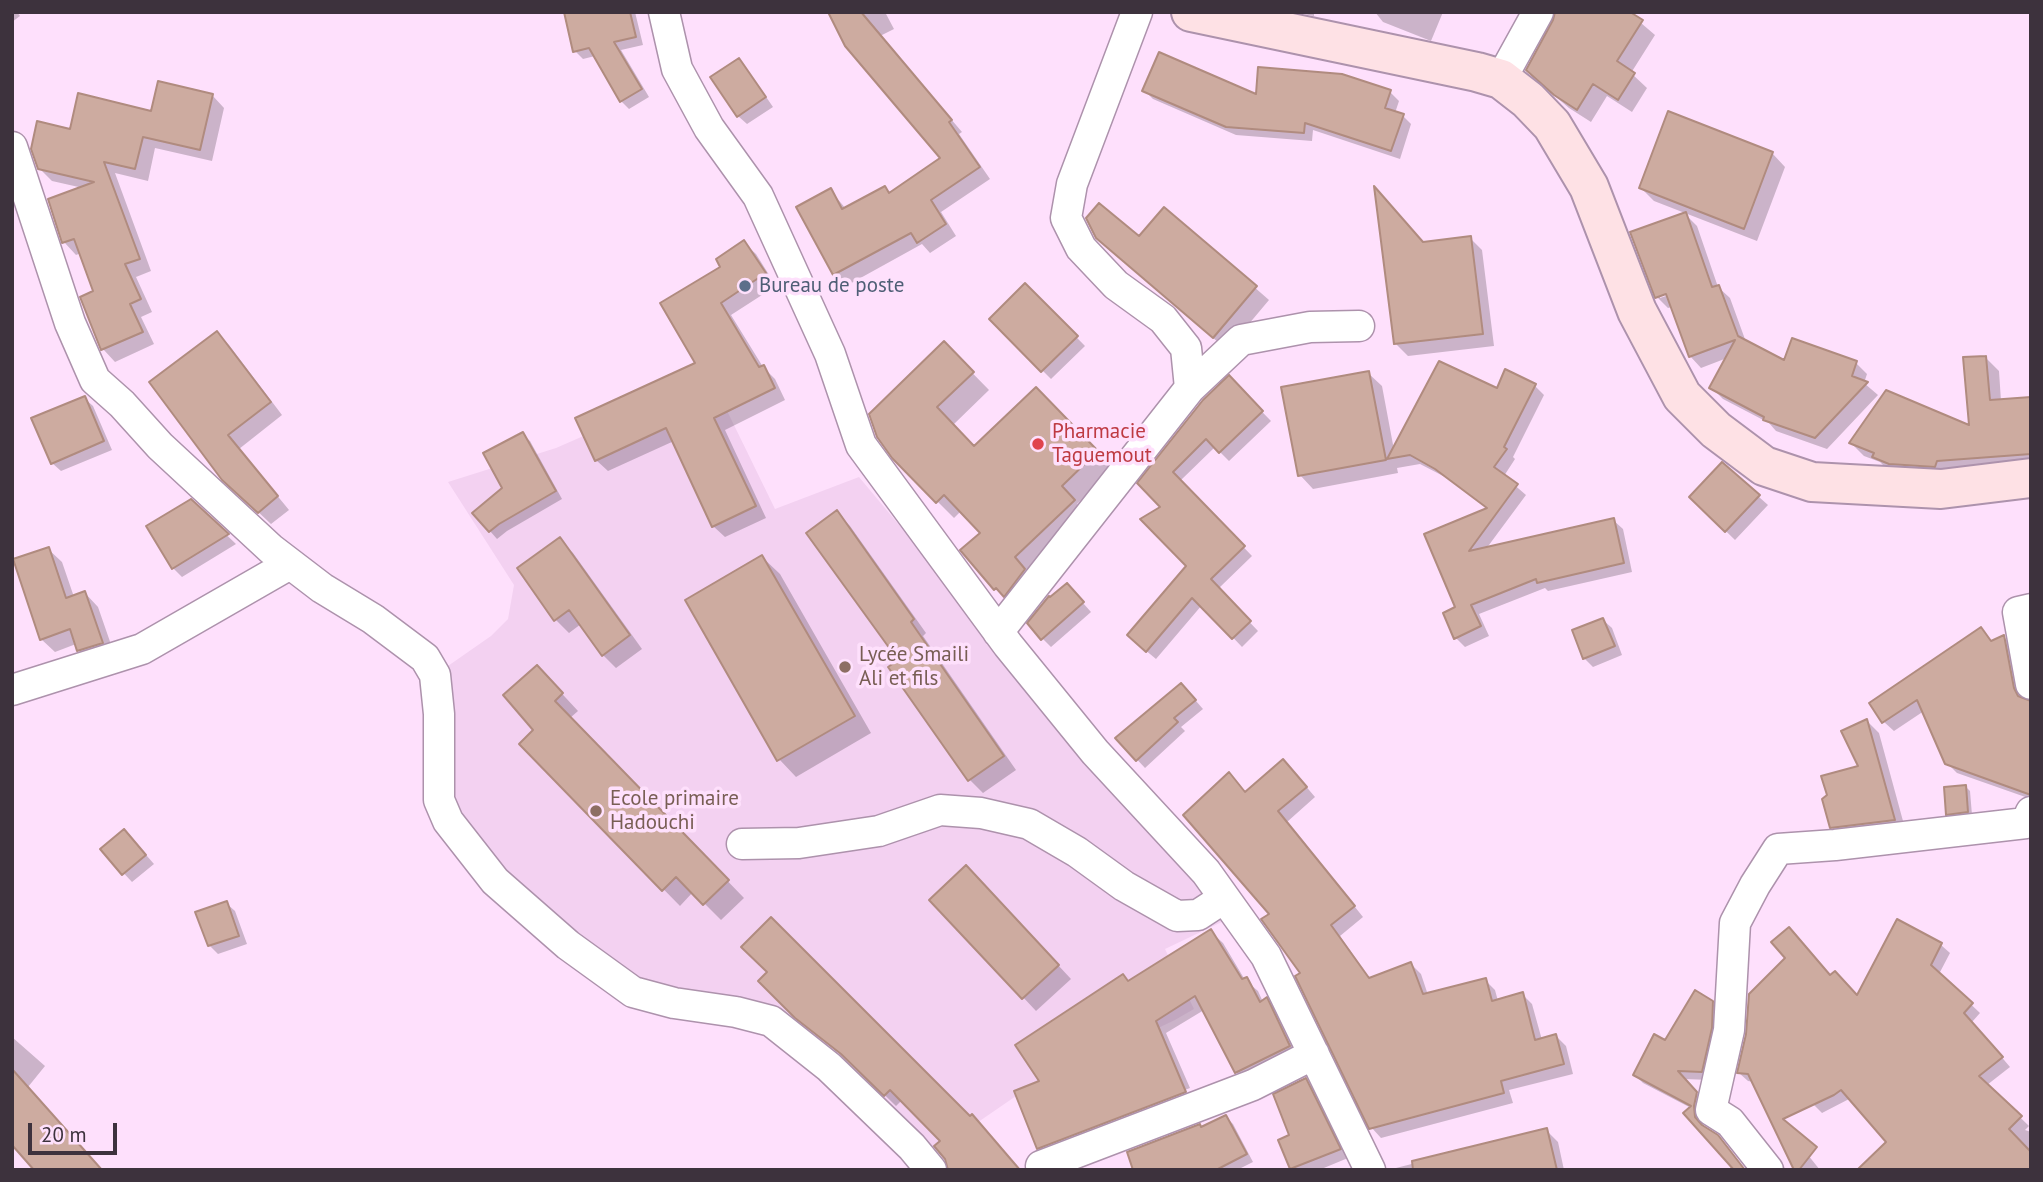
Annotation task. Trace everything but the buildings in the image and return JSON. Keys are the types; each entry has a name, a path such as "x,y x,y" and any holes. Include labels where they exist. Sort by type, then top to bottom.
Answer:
{"main road":[{"path":"1191,12 1426,60 1501,79 1528,100 1552,125 1589,187 1637,311 1682,396 1716,430 1764,466 1812,482 1941,489 2031,478"}],"street":[{"path":"664,12 677,69 709,128 758,196 831,354 861,445 998,632 1095,752 1206,872 1266,956 1370,1170"},
{"path":"1137,12 1072,184 1066,218 1081,248 1116,285 1163,320 1186,348 1190,388"},
{"path":"1501,79 1538,12"},
{"path":"12,146 70,323 95,380 122,404 169,455 271,549 321,588 373,619 425,658 435,676 439,714 439,800 448,821 495,881 568,944 633,992 674,1003 736,1012 771,1021 829,1067 912,1147 931,1170"},
{"path":"998,632 1190,388 1241,340 1310,327 1359,326"},
{"path":"12,690 142,649 290,564"},
{"path":"2031,609 2018,612 2031,684"},
{"path":"742,844 800,843 879,831 940,810 981,813 1029,824 1077,852 1124,886 1177,916 1198,915 1224,898"},
{"path":"1768,1170 1730,1122 1711,1110 1729,1030 1735,923 1755,885 1779,849 2026,823 2031,812"},
{"path":"1041,1167 1253,1085 1314,1054"}],"shaded area":[{"path":"712,380 775,509 859,477 1228,919 1165,949 1194,1009 1016,1096 923,1160 771,1021 633,992 448,821 435,675 491,636 508,619 514,585 448,482 556,448"}],"place":[{"name":"Bureau de poste","path":"745,286"},
{"name":"Pharmacie Taguemout","path":"1038,444"},
{"name":"Lycée Smaili Ali et fils","path":"845,667"},
{"name":"Ecole primaire Hadouchi","path":"596,811"}]}
